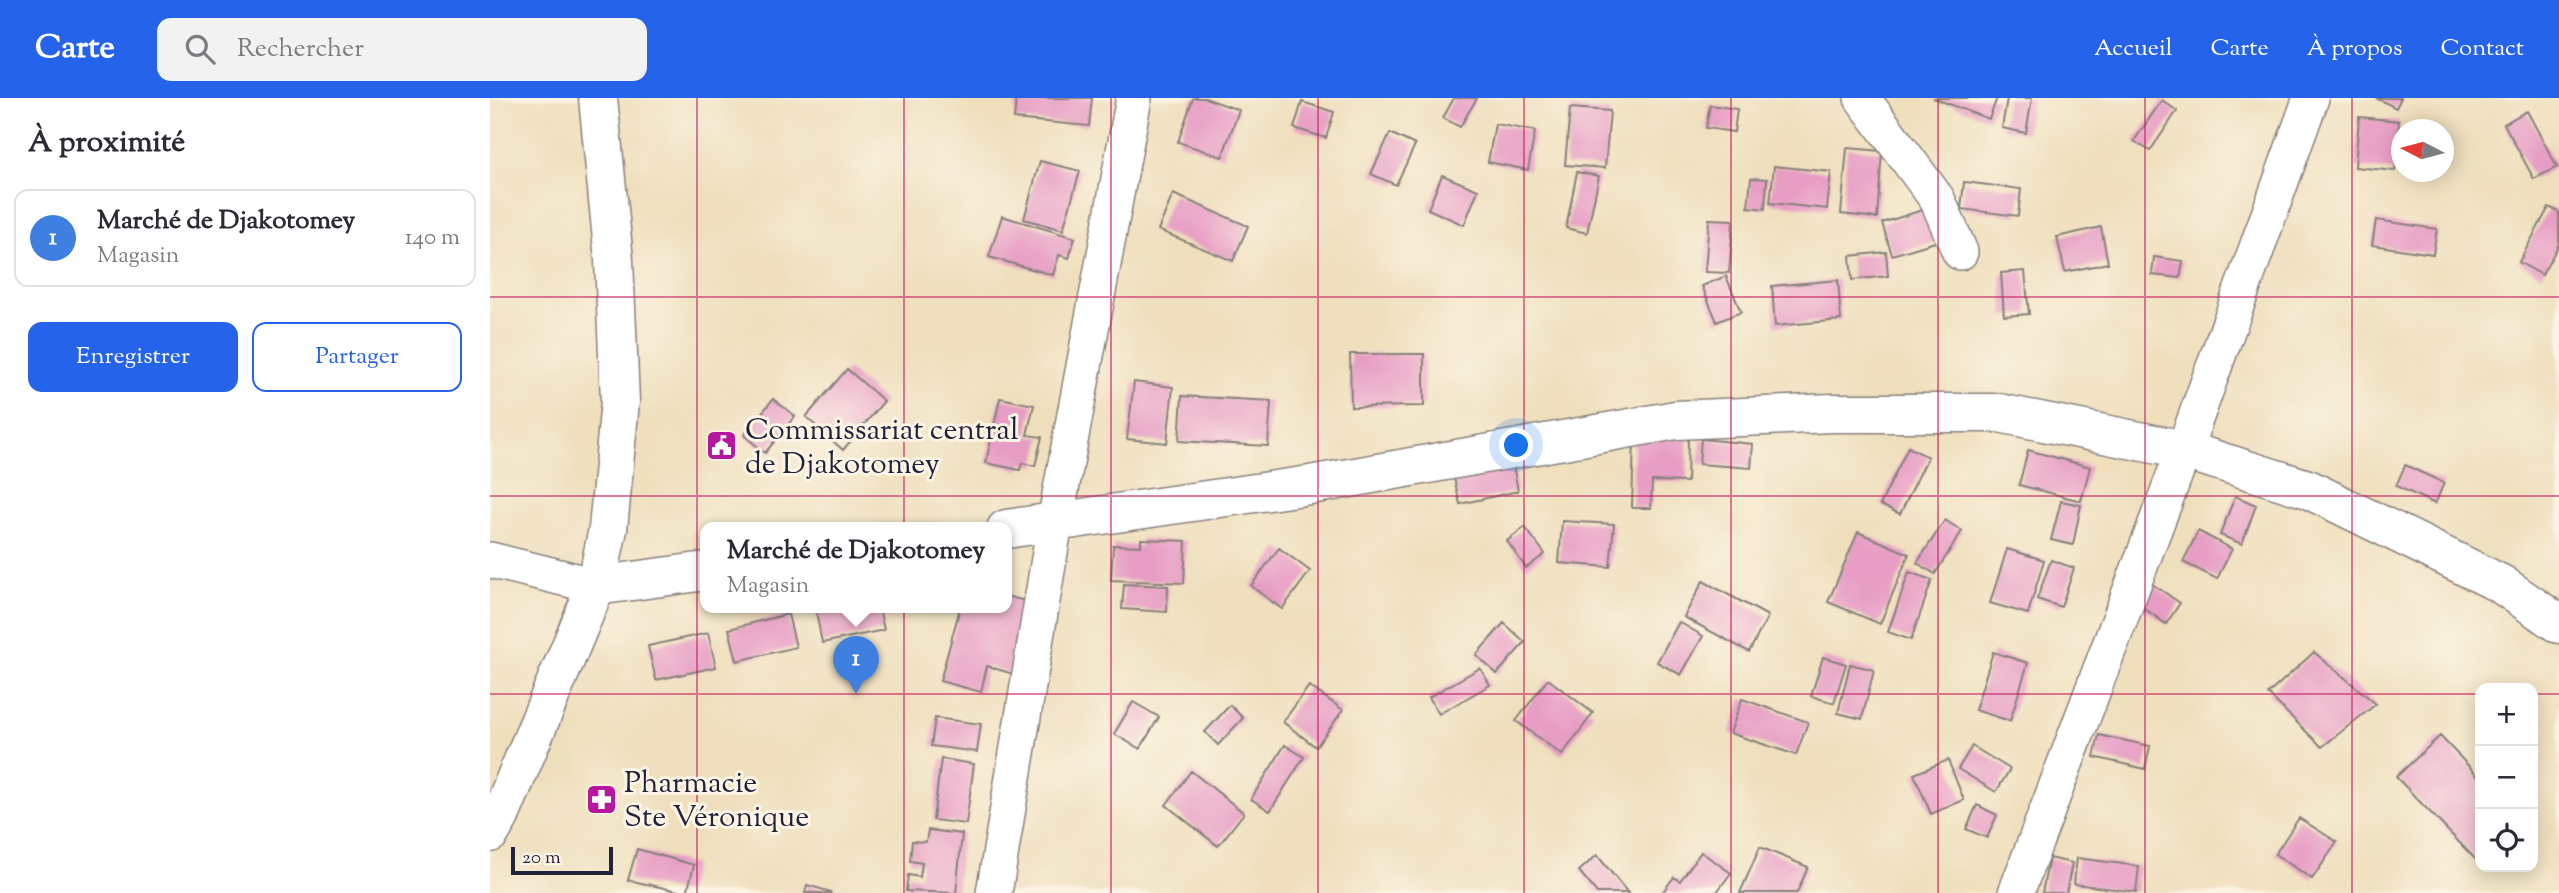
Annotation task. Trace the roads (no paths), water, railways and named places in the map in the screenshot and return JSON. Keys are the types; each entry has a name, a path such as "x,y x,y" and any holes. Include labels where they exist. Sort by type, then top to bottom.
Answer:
{"street":[{"path":"490,833 500,816 596,586 608,528 620,401 614,260 598,98"},
{"path":"994,893 1055,522 1134,98"},
{"path":"1862,98 1937,199 1960,252"},
{"path":"2016,893 2184,450 2311,98"},
{"path":"1012,528 1310,485 1676,420 1832,413 1999,413 2184,450 2308,489 2501,584 2559,624"},
{"path":"490,560 596,586 700,572"}],"place":[{"name":"Commissariat central de Djakotomey","path":"722,446"},
{"name":"Marché de Djakotomey","path":"856,694"},
{"name":"Pharmacie Ste Véronique","path":"601,799"}]}
